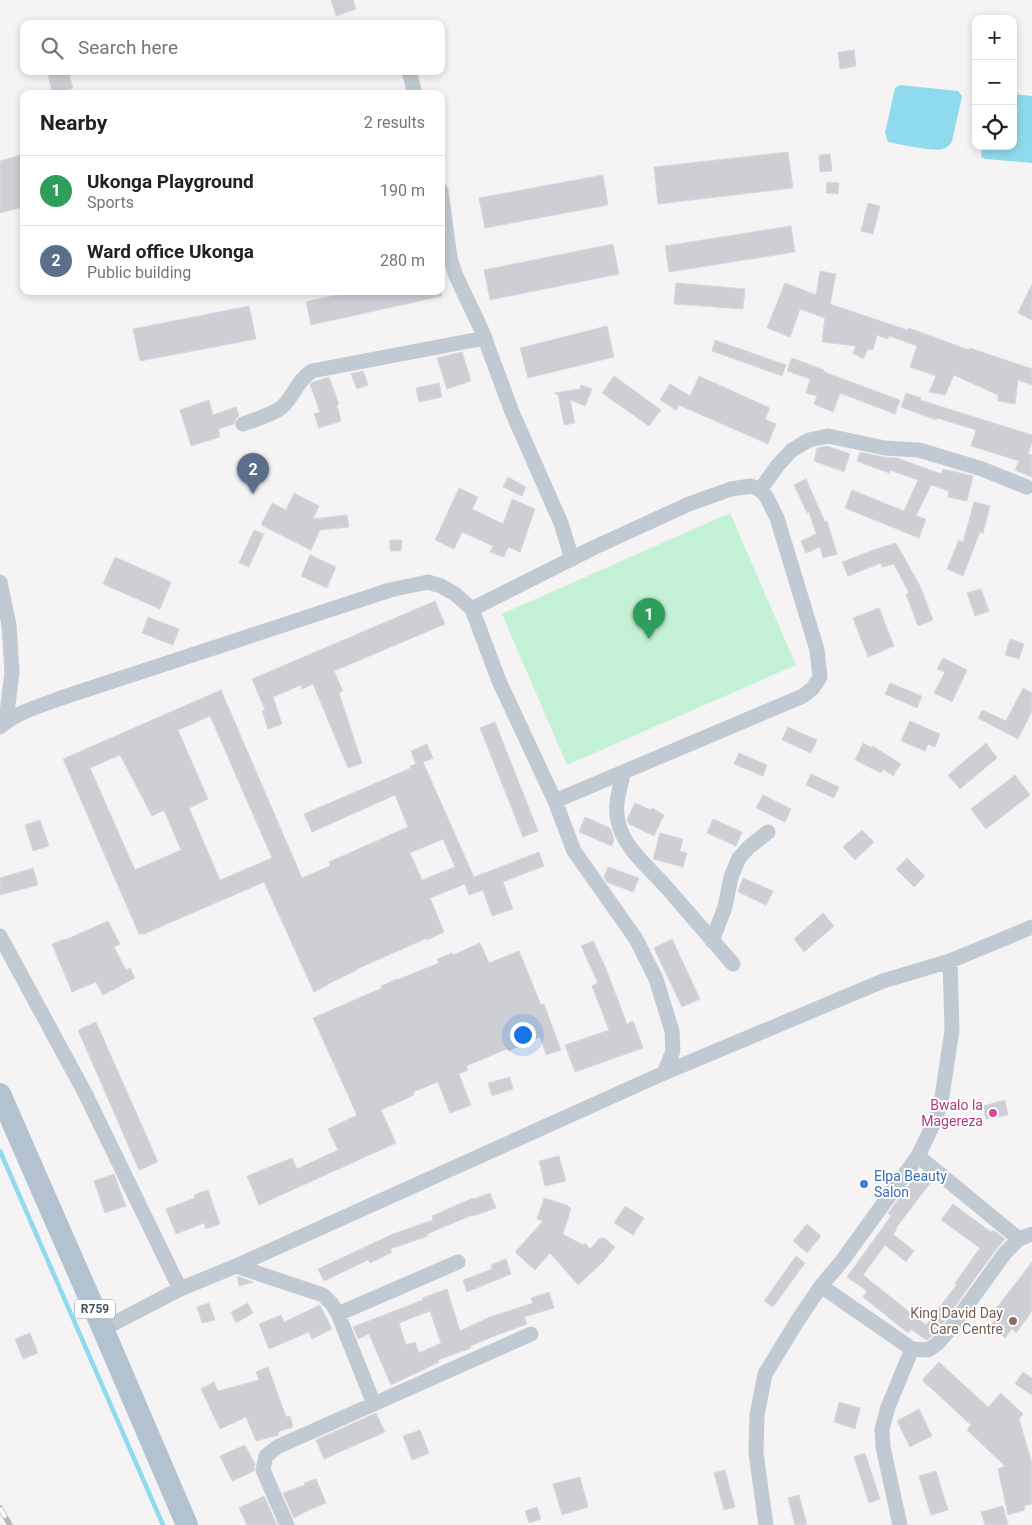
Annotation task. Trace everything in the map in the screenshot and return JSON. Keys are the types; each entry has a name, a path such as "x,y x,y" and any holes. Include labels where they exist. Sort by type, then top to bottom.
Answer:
{"main road":[{"name":"R759","path":"0,1094 104,1329 186,1525"}],"street":[{"path":"410,75 414,90"},
{"path":"445,221 450,258 463,292 485,338 512,412 561,523 572,559"},
{"path":"243,424 281,408 306,374 312,371 485,338"},
{"path":"760,490 778,465 792,450 809,440 828,436 885,448 919,450 982,469 1026,487"},
{"path":"472,609 689,504 732,489 751,486 760,490 766,496 777,518 817,650 820,677 813,688 803,696 555,801"},
{"path":"0,582 9,625 12,672 3,724"},
{"path":"3,724 61,698 390,590 428,582 441,586 455,594 472,609 499,681 555,801 574,851 636,940 656,979 672,1031 673,1051 664,1072"},
{"path":"624,772 616,802 618,822 625,838 636,855 733,964"},
{"path":"712,940 725,907 731,877 739,858 768,832"},
{"path":"104,1329 180,1289 236,1266 664,1072 883,981 950,961 1032,927"},
{"path":"0,936 85,1093 180,1289"},
{"path":"766,1525 756,1453 758,1415 765,1374 821,1286 842,1261 918,1156 933,1125 941,1103 952,1030 950,961"},
{"path":"821,1286 912,1349 928,1350 937,1344 950,1329 1005,1253 1025,1237 918,1156"},
{"path":"338,1314 458,1262"},
{"path":"236,1266 322,1295 332,1304 338,1314 374,1404"},
{"path":"287,1525 263,1470 266,1456 277,1447 531,1334"},
{"path":"900,1525 883,1446 882,1429 888,1407 912,1349"}],"green space":[{"path":"730,513 796,665 567,765 502,614"}],"water":[{"path":"900,85 958,91 962,96 952,141 948,147 939,150 888,142 885,133 895,88"},
{"path":"1017,94 1032,96 1032,163 981,157 982,150 1017,150"}],"building":[{"path":"331,0 353,0 356,9 336,16"},
{"path":"854,50 856,66 840,69 838,52"},
{"path":"48,75 69,75 73,88 52,90"},
{"path":"788,152 793,188 658,204 654,167"},
{"path":"830,154 832,171 820,172 819,155"},
{"path":"20,155 20,208 0,213 0,161"},
{"path":"603,175 608,205 485,228 479,198"},
{"path":"827,182 839,183 838,194 826,193"},
{"path":"868,203 880,206 873,234 861,231"},
{"path":"791,226 795,252 669,272 665,246"},
{"path":"613,244 619,274 490,300 484,270"},
{"path":"820,271 836,274 830,304 1032,369 1032,385 1018,380 1015,404 998,401 998,395 954,375 945,395 929,392 936,376 910,367 917,346 889,336 888,339 877,335 873,350 868,349 863,359 853,353 856,346 822,342 825,318 800,309 790,337 767,328 785,283 816,295"},
{"path":"676,283 745,289 743,309 674,304"},
{"path":"1032,284 1032,320 1018,313"},
{"path":"337,295 442,296 311,325 306,302"},
{"path":"249,306 256,339 140,361 133,329"},
{"path":"607,326 614,357 528,378 520,348"},
{"path":"715,340 786,365 782,376 712,351"},
{"path":"462,352 471,381 447,389 437,358"},
{"path":"792,358 900,400 895,414 840,393 833,412 814,404 817,396 806,393 810,379 787,371"},
{"path":"363,371 368,385 357,389 351,374"},
{"path":"614,376 661,410 649,426 602,393"},
{"path":"699,376 770,408 765,419 776,424 768,444 679,405 676,410 660,400 670,384 690,396"},
{"path":"329,377 339,404 337,405 341,421 319,428 314,414 320,412 310,384"},
{"path":"439,383 442,397 419,402 416,388"},
{"path":"581,385 592,389 585,406 570,400 575,423 564,425 558,395 554,393 580,389"},
{"path":"906,393 921,398 920,400 1032,435 1028,454 1032,455 1032,477 1015,470 1019,461 971,446 976,430 937,418 936,420 901,407"},
{"path":"209,400 213,415 236,407 239,416 234,424 218,429 220,437 191,446 180,410"},
{"path":"827,446 850,454 844,472 814,461 817,448"},
{"path":"860,452 897,458 941,474 943,469 973,476 967,501 948,497 949,491 931,485 916,516 926,519 919,538 845,508 852,490 904,511 918,480 890,470 889,473 857,461"},
{"path":"508,477 526,487 522,496 503,487"},
{"path":"806,479 825,522 827,521 837,554 823,558 820,547 806,553 801,541 816,534 809,512 807,513 794,485"},
{"path":"459,488 478,497 472,509 503,524 512,499 535,509 520,552 508,547 504,557 490,552 493,546 462,532 454,549 435,540"},
{"path":"294,493 319,506 313,519 347,515 349,527 320,530 311,550 261,525 272,503 286,510"},
{"path":"974,502 990,506 983,533 980,532 963,576 947,569 959,540 963,542"},
{"path":"254,530 264,534 249,567 239,563"},
{"path":"390,540 402,540 401,551 390,551"},
{"path":"896,543 921,588 933,620 918,626 906,594 909,593 894,564 882,567 881,563 848,576 842,562"},
{"path":"310,555 336,567 327,588 301,576"},
{"path":"115,557 171,582 160,609 103,584"},
{"path":"981,589 989,611 975,616 967,593"},
{"path":"435,601 445,624 334,671 343,691 339,693 362,763 348,768 313,684 302,689 301,685 273,697 282,724 268,729 262,711 265,710 252,679"},
{"path":"879,608 894,646 868,657 853,618"},
{"path":"148,617 179,629 173,645 142,633"},
{"path":"1010,639 1024,644 1019,659 1005,655"},
{"path":"943,658 967,670 952,702 934,693 945,672 937,669"},
{"path":"890,683 922,696 917,708 885,694"},
{"path":"1023,688 1032,693 1032,711 1018,739 978,718 982,710 1006,721"},
{"path":"221,690 302,878 330,866 329,862 408,827 395,795 312,832 304,814 411,768 410,766 416,764 411,751 427,744 433,758 423,762 474,877 539,852 544,866 503,882 513,909 492,916 483,890 469,895 465,884 430,898 444,932 357,969 314,992 264,882 144,934 139,934 63,759","holes":["210,716 272,858 220,880 189,808 208,799 178,730","120,755 152,816 164,810 181,850 135,870 90,768","443,839 455,867 422,880 410,853"]},
{"path":"910,721 940,734 935,747 928,744 925,751 901,741"},
{"path":"495,722 538,831 523,837 480,728"},
{"path":"788,727 817,740 811,753 782,740"},
{"path":"863,743 872,748 873,746 901,764 893,776 883,769 881,773 855,760"},
{"path":"986,743 997,758 960,789 948,775"},
{"path":"739,753 767,765 763,776 734,764"},
{"path":"811,774 839,787 834,798 806,785"},
{"path":"1015,775 1030,795 986,829 971,809"},
{"path":"763,795 791,809 785,822 756,808"},
{"path":"635,803 651,810 652,808 664,815 654,836 629,824 627,819"},
{"path":"585,817 610,828 614,839 612,846 579,832"},
{"path":"713,819 742,832 736,846 707,833"},
{"path":"40,820 49,846 33,851 25,825"},
{"path":"862,830 874,842 855,860 843,847"},
{"path":"660,833 683,839 680,851 687,853 683,867 653,859"},
{"path":"907,858 925,876 914,887 896,869"},
{"path":"608,867 639,878 633,892 607,882 604,877"},
{"path":"33,868 38,885 0,895 0,878"},
{"path":"743,878 773,891 766,905 738,892"},
{"path":"823,913 834,926 804,952 794,939"},
{"path":"108,921 120,944 114,947 126,970 130,968 135,978 103,995 96,982 72,992 52,944"},
{"path":"672,939 700,999 682,1007 654,948"},
{"path":"593,941 605,966 627,1024 633,1021 643,1048 575,1072 565,1045 609,1030 592,986 598,983 581,946"},
{"path":"480,943 489,963 519,951 541,1005 544,1004 561,1050 546,1055 540,1037 466,1066 468,1070 459,1074 471,1105 450,1113 438,1082 413,1092 414,1095 381,1110 396,1143 259,1205 247,1176 292,1158 297,1169 338,1150 328,1129 357,1115 313,1018 382,988 381,986 397,979 439,963 437,959 452,953 453,955"},
{"path":"96,1022 158,1162 139,1170 78,1030"},
{"path":"510,1077 513,1089 492,1096 488,1083"},
{"path":"1005,1100 1008,1115 986,1119 983,1106"},
{"path":"559,1156 566,1181 545,1186 539,1161"},
{"path":"919,1172 931,1182 893,1234 914,1251 906,1262 885,1245 863,1275 926,1325 957,1284 955,1283 980,1248 941,1220 953,1204 991,1232 993,1230 1005,1239 943,1323 926,1340 911,1329 908,1333 863,1297 867,1291 847,1277 891,1216 888,1213"},
{"path":"114,1174 126,1206 105,1213 94,1181"},
{"path":"208,1190 220,1224 206,1229 204,1223 176,1234 166,1209 195,1198 194,1195"},
{"path":"490,1193 496,1208 472,1215 427,1234 428,1236 390,1249 392,1252 370,1263 368,1260 324,1281 318,1269 393,1234 433,1220 432,1216 473,1198"},
{"path":"544,1198 567,1205 571,1209 563,1234 583,1245 585,1243 590,1249 600,1238 604,1238 615,1247 603,1262 578,1285 550,1253 535,1270 515,1252 543,1221 537,1219"},
{"path":"625,1206 644,1218 633,1235 614,1223"},
{"path":"807,1224 821,1236 807,1253 793,1241"},
{"path":"796,1256 805,1263 773,1307 764,1301"},
{"path":"506,1259 511,1274 467,1292 463,1280 492,1269 491,1265"},
{"path":"1032,1262 1032,1311 1016,1333 1012,1329 1005,1338 990,1327 996,1318 991,1315"},
{"path":"237,1276 253,1282 254,1282 239,1286"},
{"path":"447,1289 460,1331 490,1317 533,1303 531,1298 549,1292 554,1308 524,1317 527,1324 438,1360 439,1362 391,1385 369,1334 358,1339 353,1327 423,1300 422,1298","holes":["430,1311 441,1343 419,1353 415,1342 406,1345 399,1323"]},
{"path":"209,1303 215,1320 202,1323 197,1307"},
{"path":"248,1303 253,1313 236,1323 231,1312"},
{"path":"320,1305 332,1329 312,1339 309,1332 269,1349 259,1324 281,1315 284,1322"},
{"path":"30,1333 38,1353 23,1359 15,1339"},
{"path":"939,1362 988,1407 1001,1393 1023,1414 1019,1419 1032,1463 1032,1504 1024,1506 1025,1510 1008,1515 998,1469 1005,1466 967,1430 971,1425 922,1380"},
{"path":"268,1367 286,1417 290,1416 293,1427 278,1432 279,1435 256,1441 246,1417 220,1429 201,1389 214,1382 218,1391 259,1380 256,1372"},
{"path":"1023,1372 1032,1378 1032,1395 1015,1384"},
{"path":"839,1402 860,1408 855,1429 834,1422"},
{"path":"919,1409 932,1436 910,1447 897,1421"},
{"path":"376,1413 385,1432 324,1459 316,1440"},
{"path":"420,1430 429,1453 412,1460 403,1436"},
{"path":"245,1445 255,1464 254,1471 232,1481 220,1456"},
{"path":"865,1453 880,1499 869,1503 854,1457"},
{"path":"725,1470 735,1507 724,1510 714,1473"},
{"path":"936,1471 948,1510 931,1515 919,1476"},
{"path":"580,1477 588,1507 562,1515 553,1484"},
{"path":"316,1479 326,1503 294,1518 283,1493"},
{"path":"799,1495 807,1525 795,1525 788,1498"},
{"path":"264,1496 277,1525 247,1525 239,1508"},
{"path":"1003,1506 1008,1525 985,1525 981,1512"},
{"path":"537,1507 541,1519 529,1523 525,1511"}],"waterway":[{"path":"0,1151 163,1525"}],"railway":[{"path":"0,1508 10,1525"}],"place":[{"name":"Ward office Ukonga","path":"253,494"},
{"name":"Ukonga Playground","path":"649,639"},
{"name":"Bwalo la Magereza","path":"993,1113"},
{"name":"Elpa Beauty Salon","path":"864,1184"},
{"name":"King David Day Care Centre","path":"1013,1321"}]}
